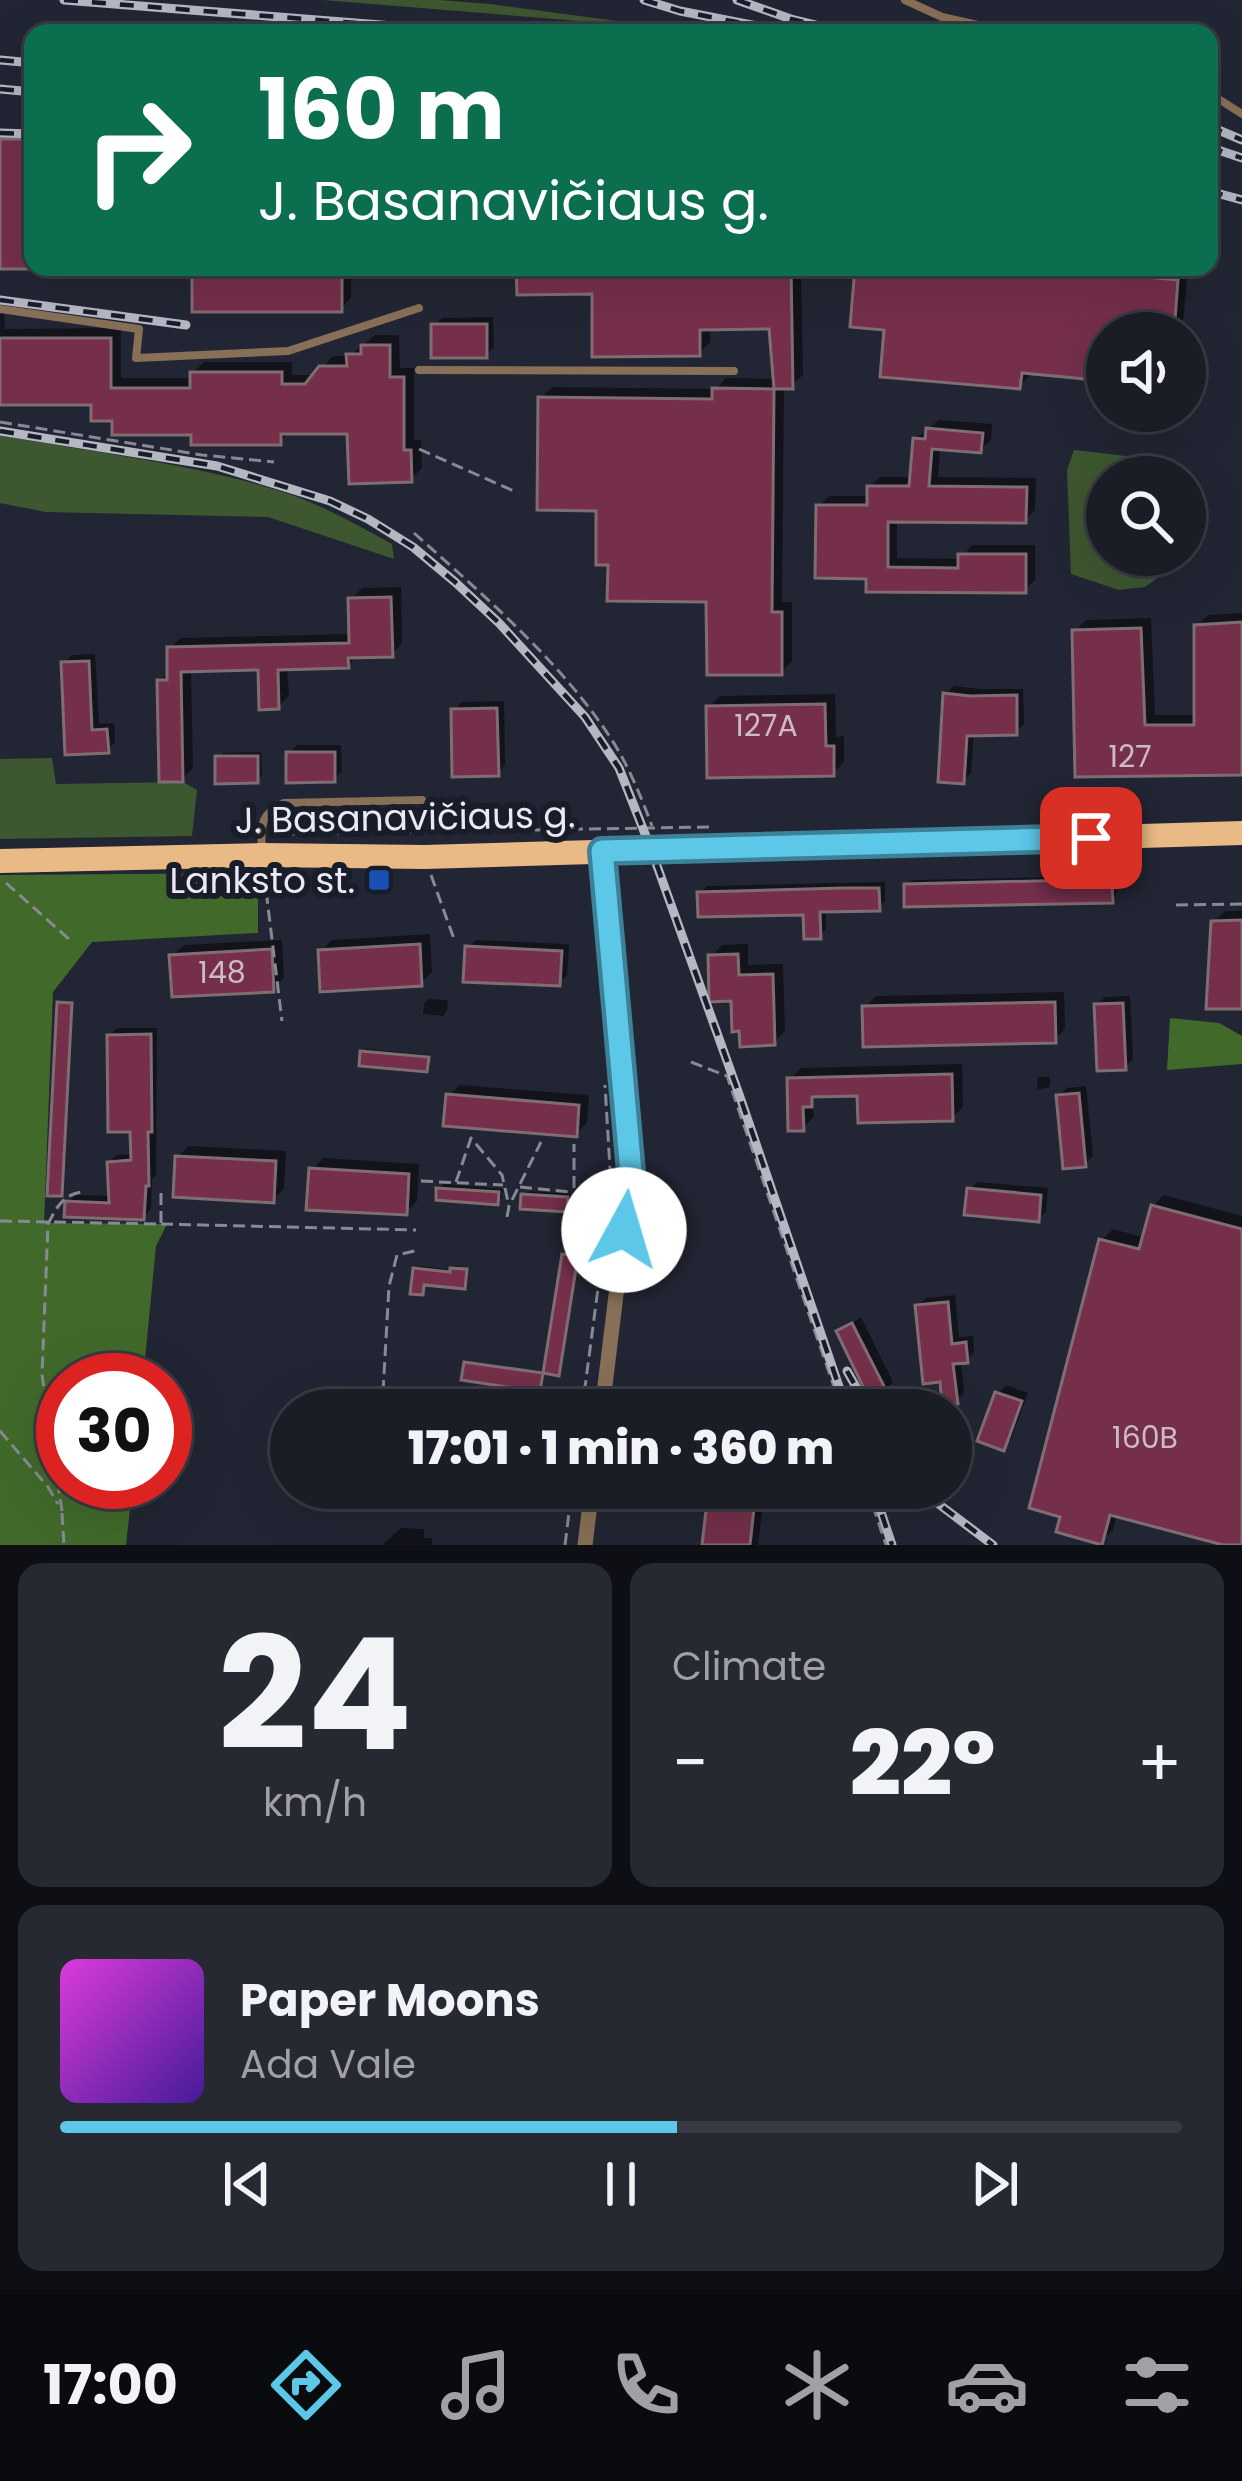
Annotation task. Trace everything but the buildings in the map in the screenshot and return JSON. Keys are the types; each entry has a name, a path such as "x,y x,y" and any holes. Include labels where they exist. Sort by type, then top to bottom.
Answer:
{"main road":[{"name":"J. Basanavičiaus g.","path":"0,861 261,844 424,857 1242,833"}],"street":[{"path":"602,851 631,1172 605,1389"},
{"path":"585,1545 589,1509"}],"lane":[{"path":"904,0 973,24"},
{"path":"0,309 139,329 136,358 288,351 419,308"},
{"path":"419,370 734,371"},
{"path":"261,844 264,816 284,803 422,800"}],"path":[{"path":"0,422 274,462"},
{"path":"419,449 516,492"},
{"path":"414,533 486,598 563,678 627,767 652,828"},
{"path":"282,1021 261,844 721,827"},
{"path":"424,857 454,939"},
{"path":"0,878 71,941"},
{"path":"1176,904 1242,904"},
{"path":"691,1062 727,1076 835,1389"},
{"path":"585,1389 610,1168 604,1085"},
{"path":"456,1183 471,1138 502,1174 509,1205"},
{"path":"507,1217 541,1142"},
{"path":"574,1144 574,1224"},
{"path":"421,1181 505,1185"},
{"path":"518,1187 574,1192"},
{"path":"64,1545 42,1375 48,1224 58,1203 83,1192"},
{"path":"160,1224 161,1193"},
{"path":"0,1221 416,1230"},
{"path":"383,1389 389,1286 397,1255 419,1250"},
{"path":"0,1431 48,1486 62,1510"},
{"path":"565,1545 569,1509"},
{"path":"874,1509 886,1545"}],"green space":[{"path":"323,0 439,0 640,24"},
{"path":"0,435 178,466 283,492 392,544 394,559 268,517 46,512 0,503"},
{"path":"1074,450 1126,456 1086,456 1086,576 1160,576 1145,587 1119,590 1071,574 1067,470"},
{"path":"52,758 56,784 183,782 197,790 192,836 0,839 0,759"},
{"path":"258,873 258,933 92,942 53,992 44,1223 167,1224 156,1246 146,1353 36,1353 36,1509 130,1509 126,1545 0,1545 0,875"},
{"path":"1170,1018 1219,1023 1242,1036 1242,1064 1167,1070"}],"railway":[{"path":"64,0 369,24"},
{"path":"644,0 747,24"},
{"path":"737,0 812,24"},
{"path":"0,60 24,62"},
{"path":"0,89 24,91"},
{"path":"1218,130 1242,140"},
{"path":"0,133 24,134"},
{"path":"1218,150 1242,158"},
{"path":"1218,193 1242,200"},
{"path":"0,300 186,325"},
{"path":"0,431 217,466 330,501 368,519 413,547 455,582 585,717 619,768 651,849 840,1389"},
{"path":"847,1371 857,1389"},
{"path":"880,1509 892,1545"},
{"path":"945,1509 993,1545"}],"place":[{"name":"Lanksto st.","path":"379,880"}],"route":[{"path":"624,1230 631,1172 602,851 1091,838"}]}
